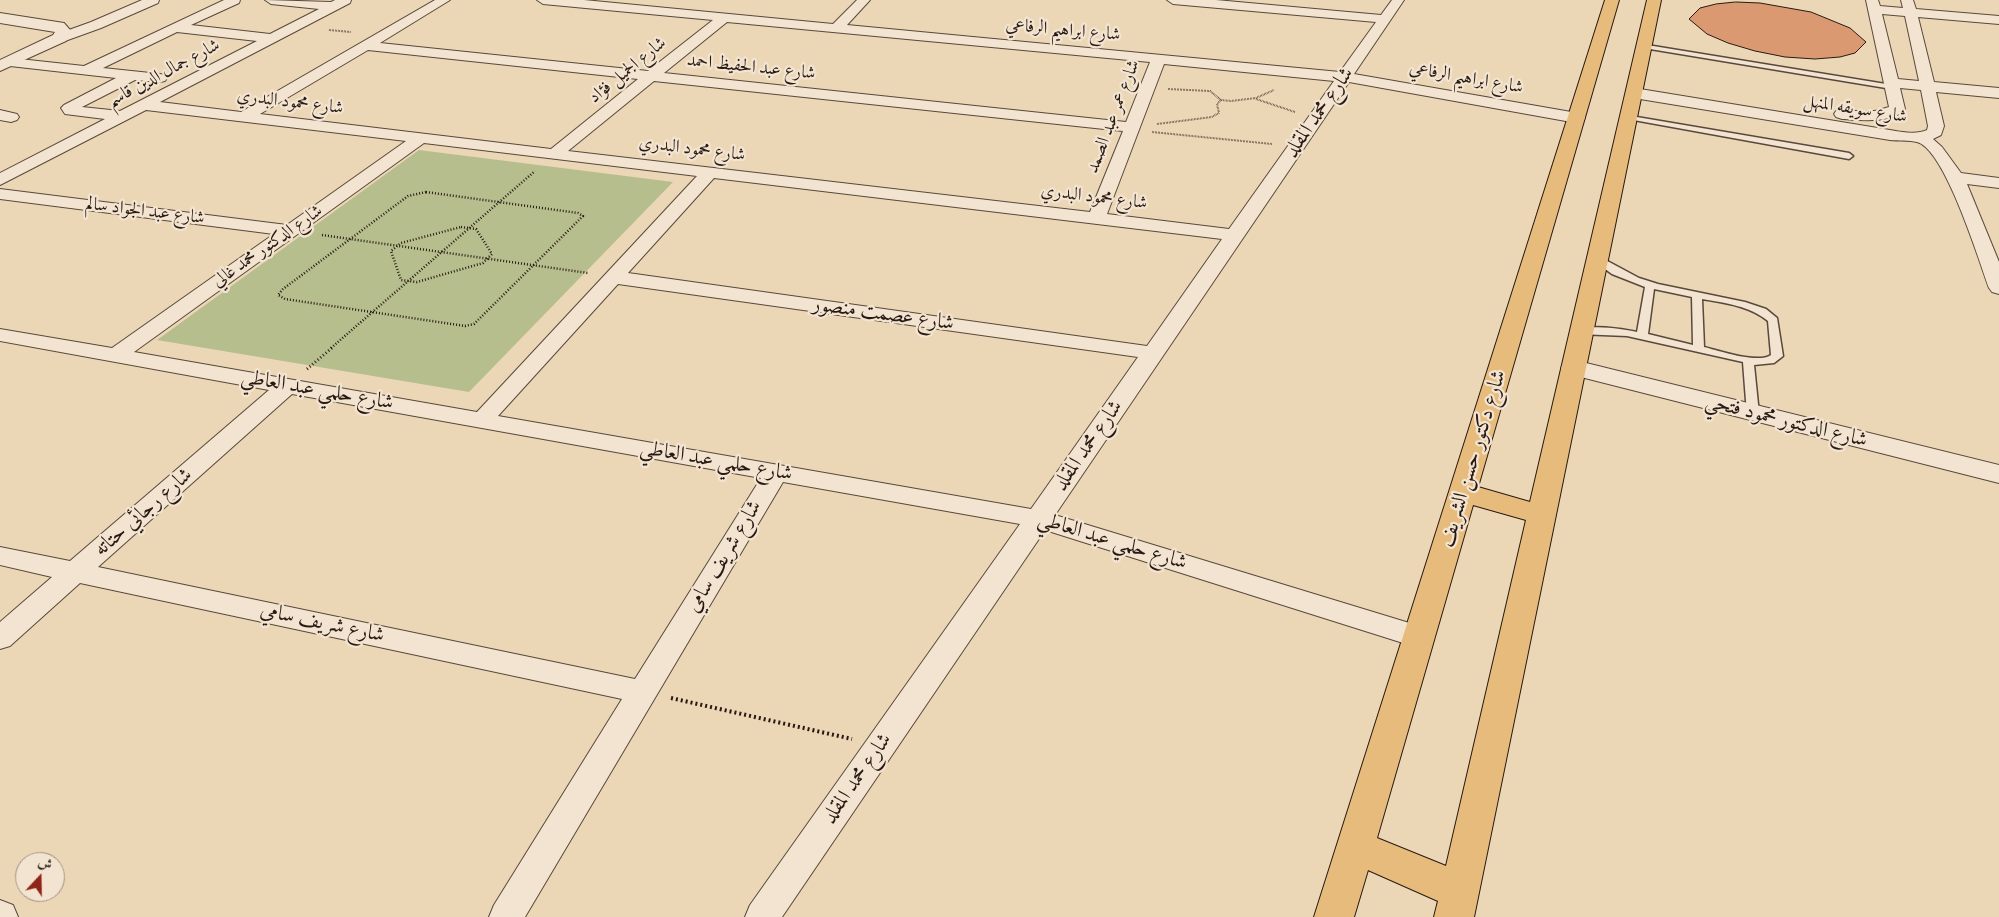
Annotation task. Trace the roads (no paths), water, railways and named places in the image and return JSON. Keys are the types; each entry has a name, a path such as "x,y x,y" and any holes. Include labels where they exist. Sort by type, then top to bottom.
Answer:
{"main road":[{"name":"شارع دكتور حسن الشريف","path":"1334,917 1612,0"},
{"path":"1355,847 1457,904 1598,260 1639,92 1644,46 1654,0"},
{"path":"1464,493 1542,515"}],"street":[{"path":"5,64 60,38 96,25 153,0"},
{"path":"86,70 234,0"},
{"path":"271,0 339,3"},
{"path":"244,117 444,0"},
{"name":"شارع ابراهيم الرفاعي","path":"543,0 609,3 725,17 1302,72 1345,77 1576,118"},
{"path":"836,28 864,0"},
{"path":"1173,0 1392,9"},
{"name":"شارع جمال الدين قاسم","path":"0,180 339,3"},
{"name":"شارع محمد المقلد","path":"762,917 1392,9"},
{"path":"1874,10 1999,20"},
{"name":"شارع سويقه المنهل","path":"1674,85 1857,116 1884,114 1897,109 1874,10"},
{"path":"1910,12 1999,30"},
{"name":"شارع سويقه المنهل","path":"1639,92 1890,135 1922,137 1931,135 1936,129 1910,12"},
{"name":"شارع الجميل فؤاد","path":"554,154 725,17"},
{"path":"0,18 58,26 63,31 60,38"},
{"path":"176,28 271,38"},
{"name":"شارع عبد الحفيظ احمد","path":"366,46 1132,128"},
{"name":"شارع عمر عبد الصمد","path":"1096,219 1159,59"},
{"path":"5,64 160,78"},
{"path":"122,116 70,110 69,108 133,75"},
{"path":"1892,88 1999,104"},
{"path":"1928,92 1999,93"},
{"name":"شارع محمود البدري","path":"144,105 1236,235"},
{"path":"1922,137 1934,146 1956,178 1999,288"},
{"name":"شارع الدكتور محمد غالي","path":"115,356 421,138"},
{"path":"481,421 709,173"},
{"path":"1956,178 1999,183"},
{"name":"شارع عبد الجواد سالم","path":"0,194 290,231"},
{"name":"شارع عصمت منصور","path":"613,277 1154,353"},
{"name":"شارع حلمي عبد العاطي","path":"0,335 1039,519 1419,637"},
{"name":"شارع الدكتور محمود فتحي","path":"1574,368 1999,474"},
{"name":"شارع رجائي حتاته","path":"0,638 287,386"},
{"name":"شارع شريف سامي","path":"506,917 776,473"},
{"name":"شارع شريف سامي","path":"0,556 643,692"}],"lane":[{"path":"1644,46 1892,88"},
{"path":"1639,92 1849,156"},
{"path":"1582,332 1611,331 1642,336 1764,362 1775,359 1777,356 1773,320 1769,315 1753,307 1650,285 1626,277 1598,260"},
{"path":"1642,336 1650,285"},
{"path":"1697,296 1700,349"},
{"path":"1748,360 1753,414"}]}
